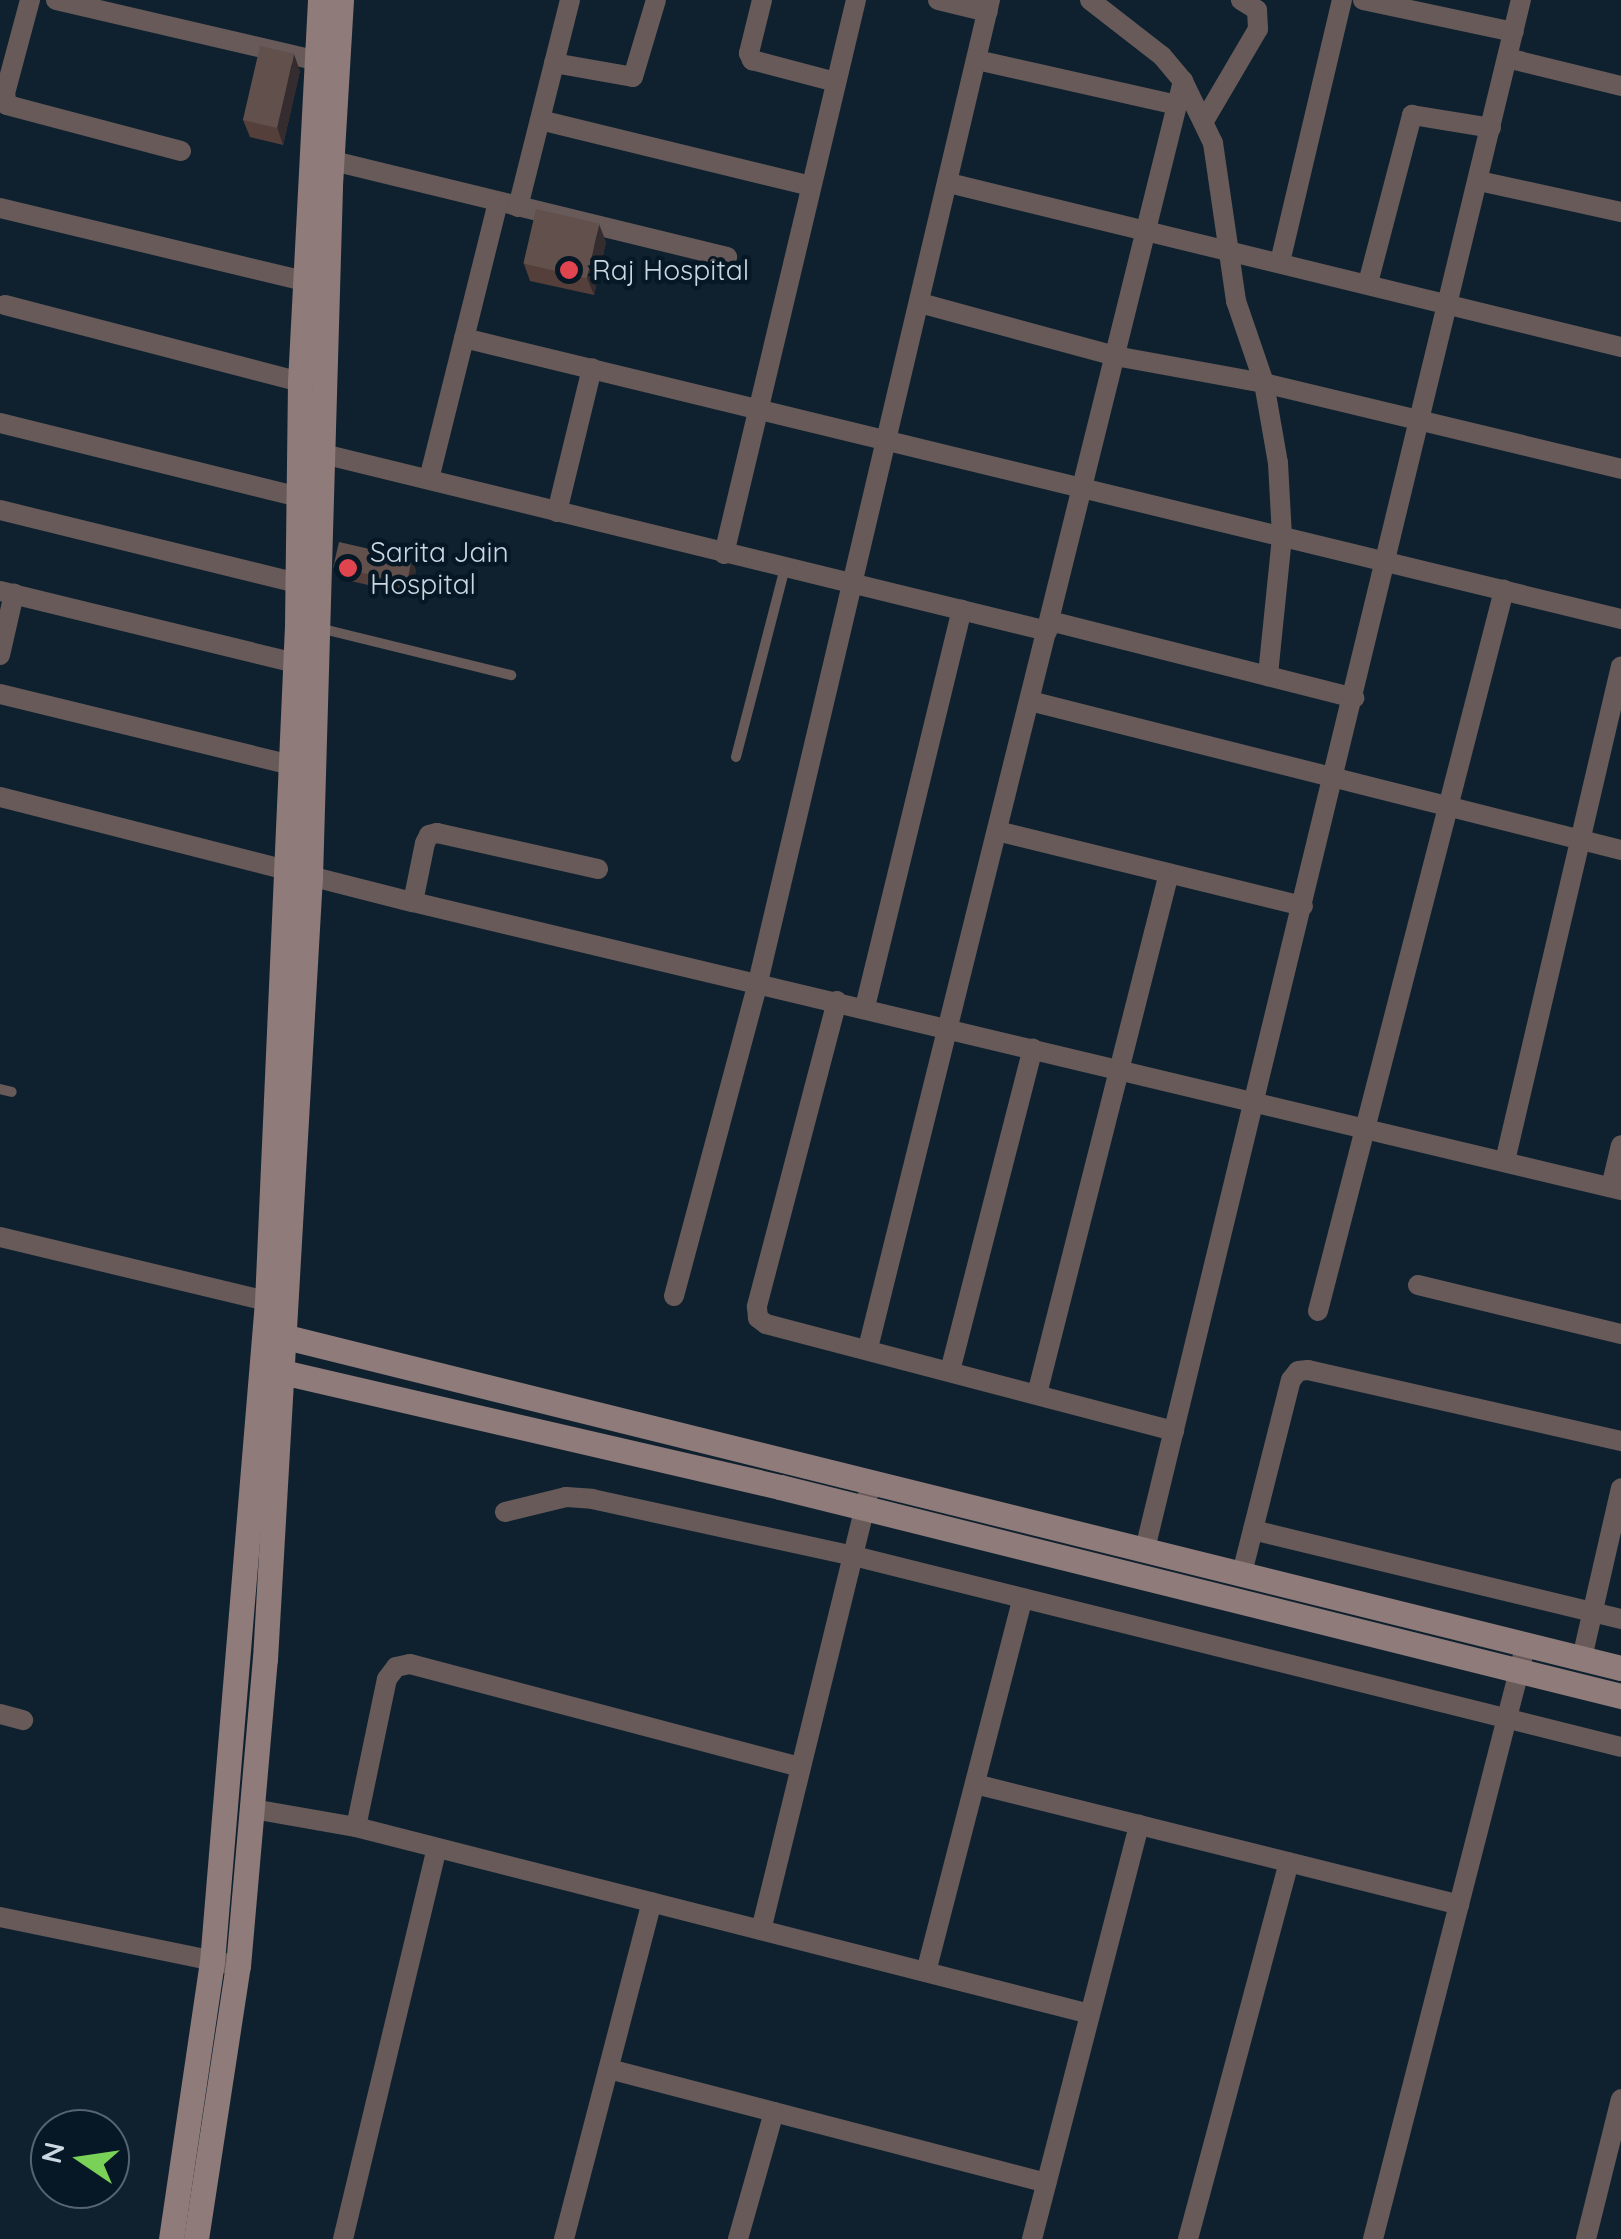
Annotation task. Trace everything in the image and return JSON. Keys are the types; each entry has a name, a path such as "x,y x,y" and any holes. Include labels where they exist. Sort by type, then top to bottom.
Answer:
{"street":[{"path":"30,0 5,92 7,105 181,151"},
{"path":"56,0 327,62"},
{"path":"320,0 327,62"},
{"path":"171,2239 212,1962 274,1334 298,875 318,628 313,451 322,158 327,62 340,0"},
{"path":"429,480 464,338 540,120 570,0"},
{"path":"554,63 633,77 656,0"},
{"path":"762,0 749,53 752,60 836,82"},
{"path":"724,554 856,0"},
{"path":"674,1296 758,982 989,6 938,0"},
{"path":"1090,0 1162,56 1183,81 1213,142 1236,302 1264,383 1278,463 1282,537 1268,676"},
{"path":"1204,120 1258,29 1257,10 1242,0"},
{"path":"1280,262 1342,0"},
{"path":"1363,0 1514,32"},
{"path":"1145,1549 1521,0"},
{"path":"1507,58 1621,86"},
{"path":"977,60 1176,105"},
{"path":"868,1348 1183,81"},
{"path":"1368,284 1412,115 1491,128"},
{"path":"540,120 812,186"},
{"path":"322,158 727,257"},
{"path":"298,875 291,765 299,497 313,451 300,382 305,280 322,158"},
{"path":"1480,181 1621,212"},
{"path":"950,183 1621,346"},
{"path":"0,208 305,280"},
{"path":"920,304 1115,356 1264,383 1621,470"},
{"path":"4,306 300,382"},
{"path":"464,338 1621,618"},
{"path":"556,512 592,368"},
{"path":"0,423 299,497"},
{"path":"313,451 724,554 1354,698"},
{"path":"0,510 297,583"},
{"path":"1318,1312 1451,808 1504,590"},
{"path":"0,655 7,592 296,663"},
{"path":"865,1007 962,610"},
{"path":"1505,1162 1621,666"},
{"path":"0,694 291,765"},
{"path":"1030,701 1621,850"},
{"path":"0,797 298,875 948,1026 1616,1188 1621,1145"},
{"path":"998,831 1303,906"},
{"path":"412,902 425,844 429,835 438,833 598,870"},
{"path":"1037,1394 1169,873"},
{"path":"838,1000 757,1307 758,1318 766,1324 1174,1431"},
{"path":"950,1371 1034,1048"},
{"path":"0,1237 276,1303"},
{"path":"1418,1285 1621,1334"},
{"path":"274,1334 1621,1668"},
{"path":"270,1370 865,1508 1621,1696"},
{"path":"196,2239 238,1966 253,1809 270,1370"},
{"path":"1242,1573 1291,1380 1298,1371 1308,1370 1621,1441"},
{"path":"761,1930 872,1481"},
{"path":"1582,1658 1621,1488"},
{"path":"505,1512 566,1497 592,1499 854,1556 1621,1747"},
{"path":"1253,1530 1621,1619"},
{"path":"926,1972 1023,1598"},
{"path":"1373,2239 1526,1644"},
{"path":"356,1827 387,1679 396,1668 410,1664 801,1767"},
{"path":"0,1714 23,1720"},
{"path":"975,1784 1459,1904"},
{"path":"253,1809 356,1827 1090,2014"},
{"path":"1032,2239 1139,1825"},
{"path":"343,2239 437,1848"},
{"path":"1188,2239 1288,1862"},
{"path":"564,2239 652,1902"},
{"path":"0,1916 238,1966"},
{"path":"608,2069 1046,2183"},
{"path":"1586,2239 1621,2099"},
{"path":"740,2239 774,2112"}],"lane":[{"path":"736,757 785,568"},
{"path":"318,628 511,675"},
{"path":"0,1089 12,1092"}],"building":[{"path":"260,46 294,54 277,128 243,120"},
{"path":"536,209 599,224 587,278 523,264"},
{"path":"339,542 412,559 406,583 333,566"}],"place":[{"name":"Raj Hospital","path":"569,270"},
{"name":"Sarita Jain Hospital","path":"348,568"}]}
